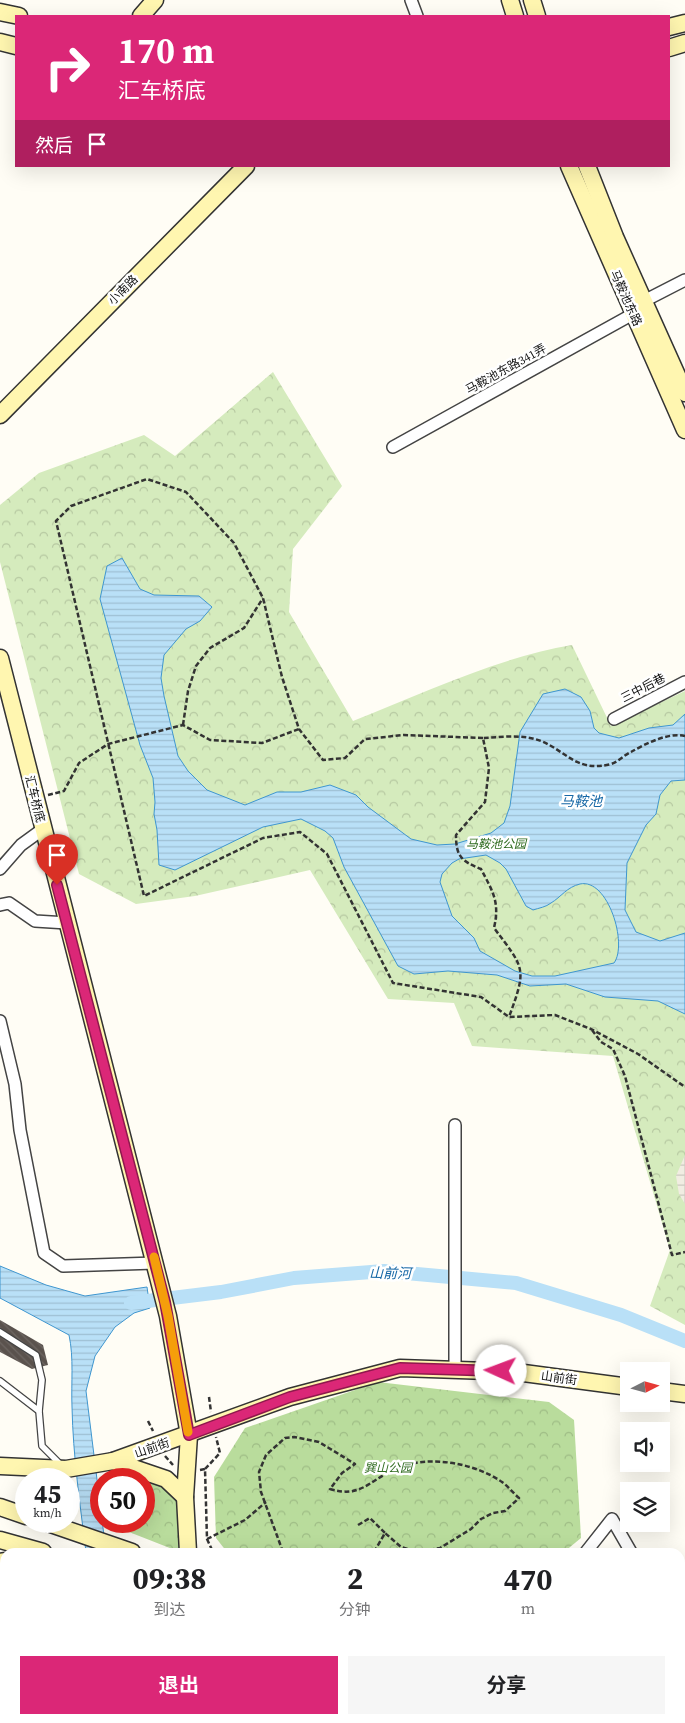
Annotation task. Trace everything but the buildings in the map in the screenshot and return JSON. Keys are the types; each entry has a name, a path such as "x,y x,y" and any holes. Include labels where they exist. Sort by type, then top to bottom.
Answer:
{"main road":[{"path":"142,15 155,0"},
{"path":"510,0 514,15"},
{"path":"532,0 537,15"},
{"path":"0,12 15,15"},
{"path":"670,27 685,23"},
{"path":"0,42 15,46"},
{"path":"670,48 685,43"},
{"name":"小南路","path":"0,415 245,167"},
{"name":"马鞍池东路","path":"569,167 685,430"},
{"name":"马鞍池东路","path":"588,167 644,301 685,393"},
{"name":"汇车桥底","path":"0,658 34,798 168,1316 189,1435 185,1497 188,1548"},
{"name":"山前街","path":"72,1468 111,1461 189,1435 290,1397 400,1368 516,1372 620,1386"},
{"path":"670,1392 685,1394"},
{"name":"山前街","path":"111,1461 166,1479 185,1497"},
{"name":"山前街","path":"0,1466 44,1468"},
{"path":"0,1507 15,1512"},
{"path":"76,1533 120,1548"},
{"path":"0,1540 28,1548"}],"street":[{"path":"411,0 417,15"},
{"path":"644,301 685,280"},
{"name":"马鞍池东路341弄","path":"393,447 634,314"},
{"name":"三中后巷","path":"614,719 685,682"},
{"path":"0,869 21,846 43,828"},
{"path":"0,905 9,903 35,921 67,923"},
{"path":"0,1021 15,1084 20,1130 44,1253 63,1266 156,1268"},
{"path":"454,1370 455,1125"},
{"path":"589,1548 612,1519 629,1548"}],"lane":[{"path":"0,1332 36,1355 42,1380 39,1411 42,1446 65,1468"},
{"path":"0,1381 39,1411"}],"path":[{"path":"685,736 679,735 651,742 612,764 574,762 540,740 513,736 483,738 404,735 365,739 345,758 323,760 299,729 282,677 263,598 234,544 186,492 147,480 71,506 56,521 144,896 263,838 300,832 327,854 393,983 481,997 509,1017 555,1016 592,1030 638,1054 685,1087"},
{"path":"183,725 188,691 196,666 210,648 244,628 263,598"},
{"path":"34,798 64,791 79,763 108,744 183,725 210,740 262,743 299,729"},
{"path":"483,738 489,768 485,802 456,835 456,850 466,863 481,869 498,909 494,928 520,965 522,978 509,1017"},
{"path":"592,1030 601,1042 613,1050 625,1076 672,1255 685,1252"},
{"path":"282,1548 261,1492 259,1472 266,1455 285,1438 294,1437 319,1442 356,1464 342,1473 330,1489 345,1493 363,1488 394,1469 419,1462 457,1462 502,1482 519,1498 505,1511 493,1513 481,1519 471,1529 440,1548"},
{"path":"207,1539 244,1520 266,1502"},
{"path":"358,1525 370,1518 385,1533 405,1548"},
{"path":"376,1548 385,1533"}],"green space":[{"name":"马鞍池公园","path":"273,372 342,486 293,549 289,612 353,721 488,667 516,658 572,645 611,726 685,691 685,1325 650,1306 670,1250 613,1056 472,1046 454,1003 388,999 310,870 195,896 136,904 79,874 0,562 0,505 39,473 144,435 175,456"},
{"name":"巽山公园","path":"378,1382 549,1402 574,1420 581,1538 569,1548 224,1548 216,1538 214,1477 245,1428"},
{"path":"155,1482 178,1494 180,1548 170,1548 132,1533 155,1533"}],"shaded area":[{"path":"685,1155 685,1204 679,1194 676,1176"}],"water":[{"name":"马鞍池","path":"122,558 140,589 154,595 199,596 212,607 200,621 186,629 164,655 161,678 164,696 178,756 188,771 207,790 245,805 277,792 301,792 330,785 356,795 368,807 411,839 437,845 455,844 491,833 504,823 510,806 520,732 543,694 565,689 581,697 590,711 594,728 599,733 619,738 649,728 673,725 685,714 685,780 671,781 660,795 656,814 646,825 627,863 625,910 636,932 660,941 685,933 685,1014 658,1001 605,997 566,984 530,986 497,975 448,971 414,974 398,966 344,867 333,838 325,831 301,819 263,827 175,870 159,865 153,778 140,745 100,599 107,566","holes":["486,855 506,869 526,906 533,910 555,901 575,885 590,885 599,891 607,901 617,928 618,954 614,963 555,976 532,976 515,971 480,951 474,938 452,916 440,882 442,874 452,863 459,859"]},
{"path":"0,1266 46,1285 85,1296 147,1287 150,1308 134,1313 115,1327 95,1356 86,1391 96,1468 90,1468 90,1533 104,1533 106,1548 86,1548 80,1504 80,1468 76,1468 74,1444 72,1362 69,1335 0,1298"}],"waterway":[{"name":"山前河","path":"131,1303 221,1292 294,1278 384,1271 516,1283 621,1315 685,1341"}],"slow traffic":[{"path":"154,1257 168,1316 188,1432"}],"route":[{"path":"57,885 165,1302 189,1435 290,1397 400,1368 501,1371"}]}
